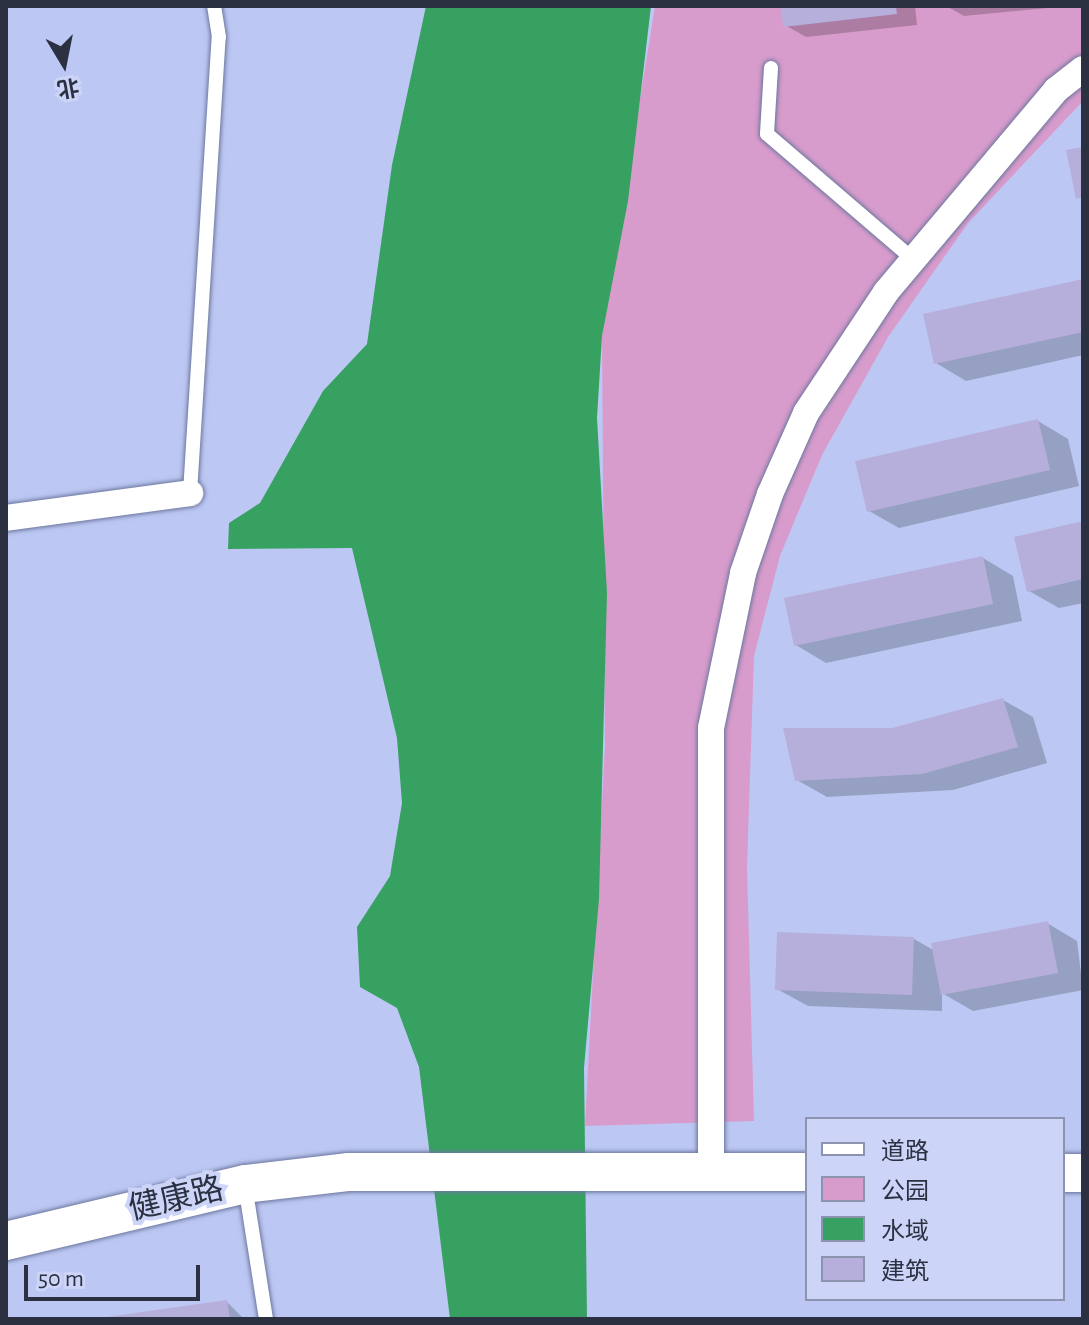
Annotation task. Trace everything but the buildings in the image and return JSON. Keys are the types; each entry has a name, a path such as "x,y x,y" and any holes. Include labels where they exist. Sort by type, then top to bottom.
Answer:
{"street":[{"path":"805,1172 711,1172 708,823 711,728 725,649 770,494 806,413 913,259 1056,90 1083,69"},
{"path":"6,518 190,493"},
{"name":"健康路","path":"6,1241 245,1184 349,1172 711,1172"}],"lane":[{"path":"190,493 219,37 214,6"},
{"path":"771,68 767,134 913,259"},
{"path":"245,1184 266,1319"}],"green space":[{"path":"655,6 1083,6 1083,101 968,223 888,337 822,455 780,556 754,656 747,867 754,1121 585,1126 605,746 602,336"}],"water":[{"path":"426,6 651,6 628,201 602,336 597,418 607,593 599,899 584,1068 587,1319 450,1319 419,1067 397,1008 360,987 357,927 390,876 402,803 397,738 352,548 228,549 229,523 260,503 323,391 367,344 392,165"}]}
